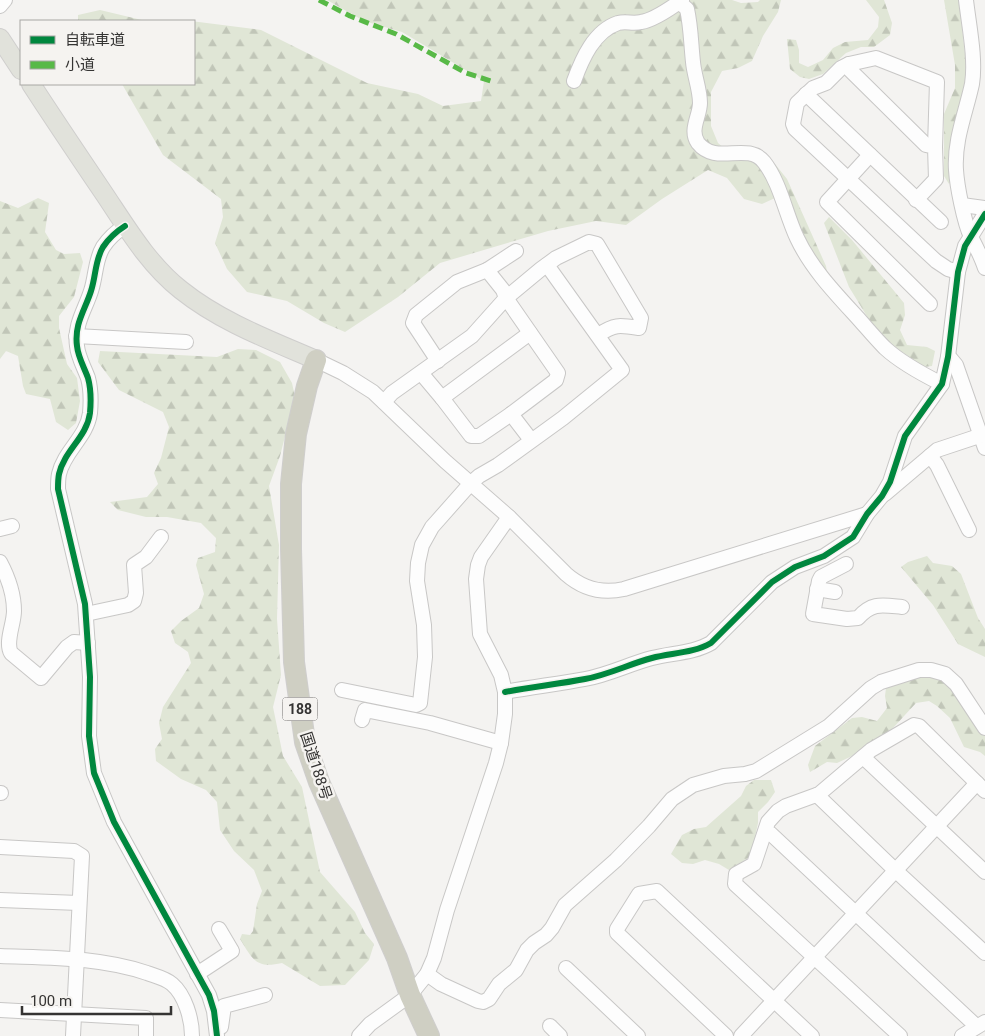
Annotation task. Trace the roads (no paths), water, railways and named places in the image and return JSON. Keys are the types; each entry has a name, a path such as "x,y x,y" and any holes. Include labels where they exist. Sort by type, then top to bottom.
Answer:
{"highway":[{"name":"国道188号","path":"316,360 307,386 296,434 291,484 294,636 298,694 305,742 319,782 397,958 410,995 428,1036"}],"main road":[{"path":"0,38 20,68"},
{"path":"32,85 125,226 158,268 180,289 231,322 316,360"}],"street":[{"path":"0,6 5,0"},
{"path":"966,0 973,65 972,83 957,147 955,168 958,191 970,236 978,248 985,268"},
{"path":"574,80 591,44 602,33 616,24 627,21 639,23 649,20 680,1 687,9 691,29 693,63 700,104 694,130 698,142 708,151 714,153 732,154 748,152 756,155 763,161 771,174 798,239 810,261 832,290 885,348 942,384"},
{"path":"916,200 936,179 937,82 876,58 848,64 841,68 826,83 813,88 797,103 793,124 794,129 936,261 948,269 958,272"},
{"path":"848,64 850,70 926,144 935,147"},
{"path":"806,94 941,222"},
{"path":"870,155 827,202 930,304"},
{"path":"962,205 985,208"},
{"path":"505,692 538,685 584,679 605,674 651,658 703,648 712,643 772,582 795,567 824,556 853,537 890,482 904,436 942,384 948,357 958,272 965,246 985,214"},
{"path":"125,226 114,234 104,246 99,256 92,289 80,318 76,336 79,355 88,380 91,398 90,414 85,429 67,457 59,474 58,489 86,614 90,677 89,736 94,773 114,822 209,995 214,1010 217,1035"},
{"path":"384,402 392,393 480,329 506,298 547,265 556,258 589,242 597,244 641,318 639,328 618,325 611,327 598,336"},
{"path":"438,361 413,324 416,315 458,282 487,270 516,251"},
{"path":"342,690 416,705 420,703 425,657 424,626 417,582 418,563 422,545 432,527 471,483 563,418 622,370 547,265"},
{"path":"421,372 471,436 479,436 556,380 558,373 506,298 503,290 487,270"},
{"path":"442,398 530,333"},
{"path":"76,336 186,342"},
{"path":"882,496 892,490 937,450 984,439 956,365 948,357"},
{"path":"316,360 350,377 384,402 445,461 509,517 573,580 588,588 606,591 624,589 867,514"},
{"path":"511,414 531,440"},
{"path":"930,456 937,465 968,530"},
{"path":"359,1036 370,1024 410,995 427,974 434,958 446,910 471,840 501,743 505,714 505,692 501,675 480,634 476,579 481,557 509,517"},
{"path":"86,614 134,601 136,593 134,565 146,557 161,538"},
{"path":"0,562 7,575 14,608 8,648 11,653 41,678 67,647 74,642 88,643"},
{"path":"804,563 819,583 835,592"},
{"path":"846,564 819,583 813,614 847,619 858,618 866,609 877,606 902,607"},
{"path":"427,974 441,984 478,1001 483,1002 489,999 499,984 516,970 527,950 552,928 565,905 616,860 672,799 693,786 724,776 756,771 829,726 870,688 881,682 919,670 931,670 945,674 956,684 985,728"},
{"path":"362,720 365,710 430,723 501,743"},
{"path":"741,1036 774,1001 814,957 854,913 935,826 981,787 919,726 914,725 871,750 817,795 786,806 778,811 768,822 754,864 736,874 735,884 814,957 900,1036"},
{"path":"863,757 985,872"},
{"path":"817,795 985,953"},
{"path":"766,832 771,834 973,1023 981,1024"},
{"path":"0,847 74,851 82,856 73,1036"},
{"path":"726,1036 617,933 617,928 639,894 657,891 812,1036"},
{"path":"0,900 80,903"},
{"path":"197,974 232,951 220,929"},
{"path":"0,956 76,959 132,968 158,976 171,983 180,994 192,1028 192,1036"},
{"path":"566,968 638,1036"},
{"path":"217,1035 220,1032 224,1006 265,994"},
{"path":"0,1010 146,1018 146,1036"},
{"path":"962,1036 981,1024"}]}
